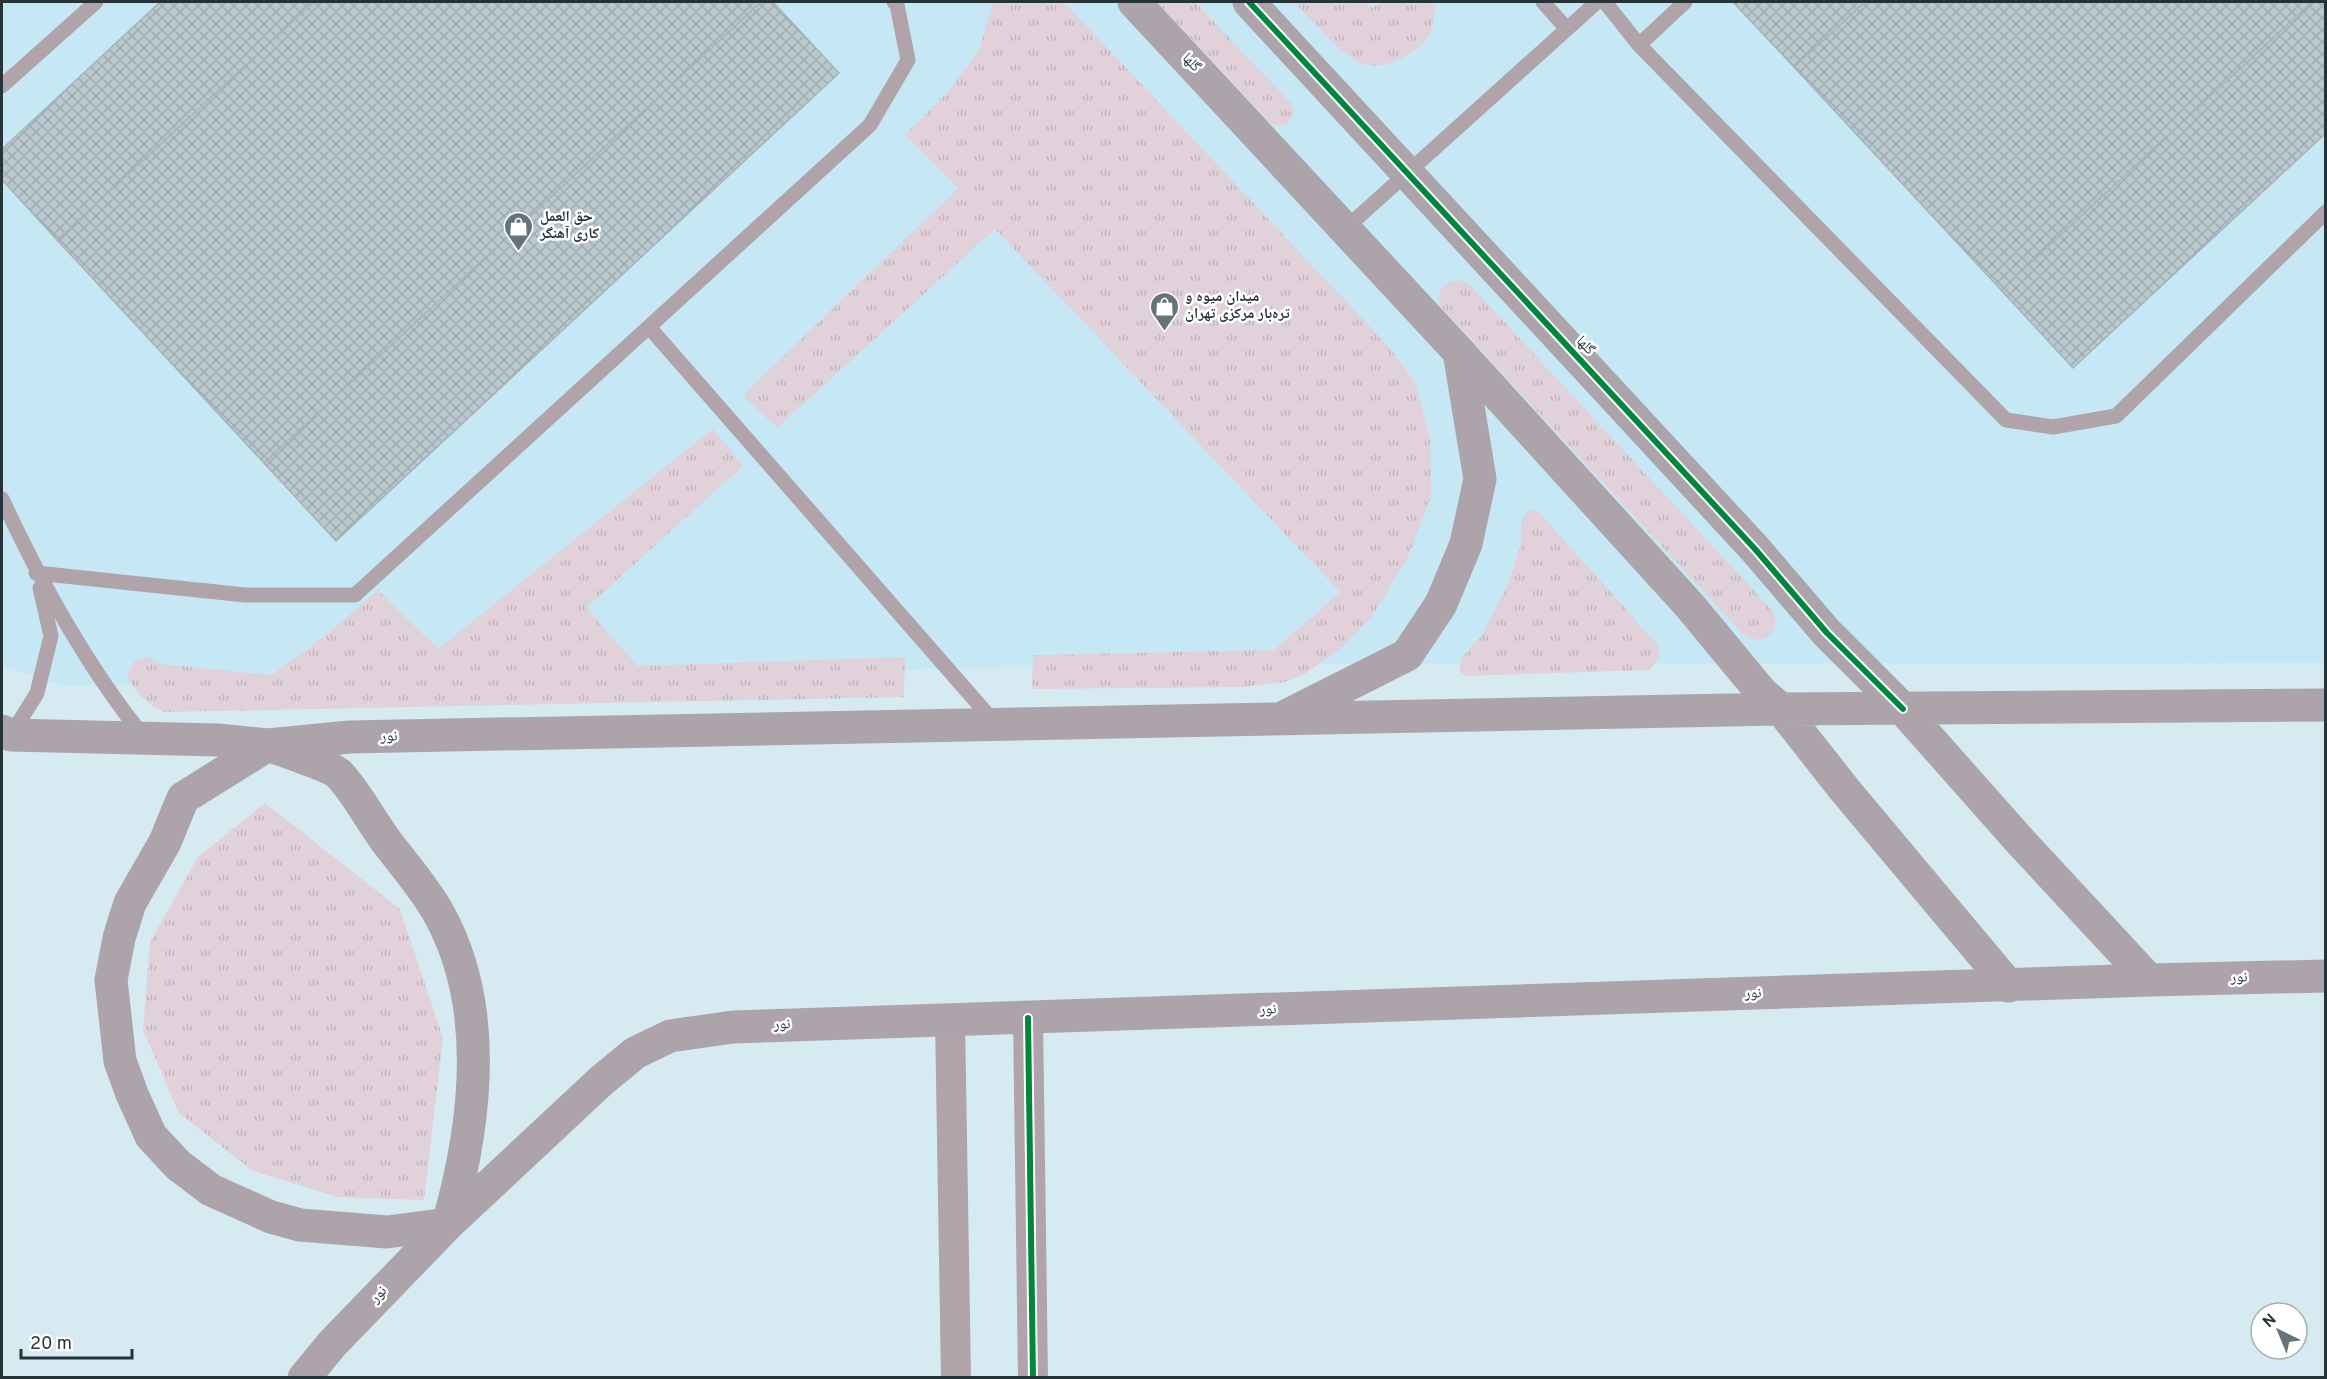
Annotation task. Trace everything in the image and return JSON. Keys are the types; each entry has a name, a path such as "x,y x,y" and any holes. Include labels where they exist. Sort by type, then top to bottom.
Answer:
{"main road":[{"name":"گلها","path":"1134,2 1459,352 1690,606 1762,693 1781,709 1844,789 2008,986"},
{"name":"گلها","path":"1249,2 1755,549 1827,633 1903,709 2020,841 2149,980"},
{"path":"1279,720 1407,655 1441,604 1466,544 1480,479 1459,352"},
{"name":"نور","path":"6,733 218,740 268,745 350,737 1781,709 2325,705"},
{"path":"268,745 338,773 439,914 459,957 470,999 473,1043 472,1088 465,1153 448,1224 387,1232 300,1225 271,1217 211,1190 178,1165 151,1136 132,1094 120,1061 111,980 119,938 130,903 165,842 183,798 268,745"},
{"name":"نور","path":"303,1377 448,1224 601,1081 635,1053 670,1036 733,1026 2325,976"}],"street":[{"path":"1028,1017 1034,1377"},
{"path":"951,1019 956,1377"}],"lane":[{"path":"2,86 96,2"},
{"path":"36,573 245,595 355,594 870,125 908,60 897,5 894,2"},
{"path":"1543,2 1567,29"},
{"path":"1345,229 1597,2"},
{"path":"1605,2 1639,45 2006,420 2053,427 2116,417 2325,212"},
{"path":"1639,45 1685,2"},
{"path":"649,327 997,726"},
{"path":"2,499 36,573 93,667 145,738"},
{"path":"6,733 37,693 51,636 36,573"}],"shaded area":[{"name":"میدان میوه و تره‌بار مرکزی تهران","path":"2,2 2325,2 2325,663 1179,664 64,686 2,666"}],"green space":[{"path":"993,2 1064,2 1390,348 1416,384 1430,439 1431,497 1407,559 1370,620 1339,650 1306,673 1285,682 1242,687 1032,689 1033,655 1274,650 1340,592 995,229 777,428 743,395 958,188 905,135 948,92 980,48"},
{"path":"1157,2 1195,2 1290,102 1294,111 1289,123 1280,126 1271,124"},
{"path":"1294,2 1367,2 1372,8 1381,2 1436,2 1431,30 1424,41 1416,49 1396,61 1373,66 1354,60 1346,54"},
{"path":"1457,280 1468,283 1773,611 1775,625 1769,635 1760,640 1748,638 1743,634 1439,305 1440,292 1444,285"},
{"path":"713,429 743,466 586,608 638,666 905,657 904,697 164,712 142,697 127,675 135,661 148,657 161,664 272,675 330,632 378,590 438,649"},
{"path":"1536,509 1659,646 1659,656 1650,670 1466,676 1459,671 1462,657 1481,637 1507,586 1520,548 1522,521 1527,512"},
{"path":"265,803 400,909 443,1038 424,1200 338,1197 253,1171 179,1113 143,1030 150,942 198,857"}],"building":[{"path":"160,2 314,2 57,240 2,180 2,149"},
{"path":"314,2 761,2 264,463 57,240"},
{"path":"761,2 773,2 839,73 336,541 264,463"},
{"path":"1733,2 1865,2 1794,67"},
{"path":"1865,2 2312,2 2001,290 1794,67"},
{"path":"2312,2 2326,2 2326,133 2073,368 2001,290"}],"cycle path":[{"path":"1249,2 1755,549 1827,633 1903,709"},
{"path":"1028,1018 1033,1378"}],"place":[{"name":"حق العمل کاری آهنگر","path":"519,252"},
{"name":"میدان میوه و تره‌بار مرکزی تهران","path":"1164,332"}]}
